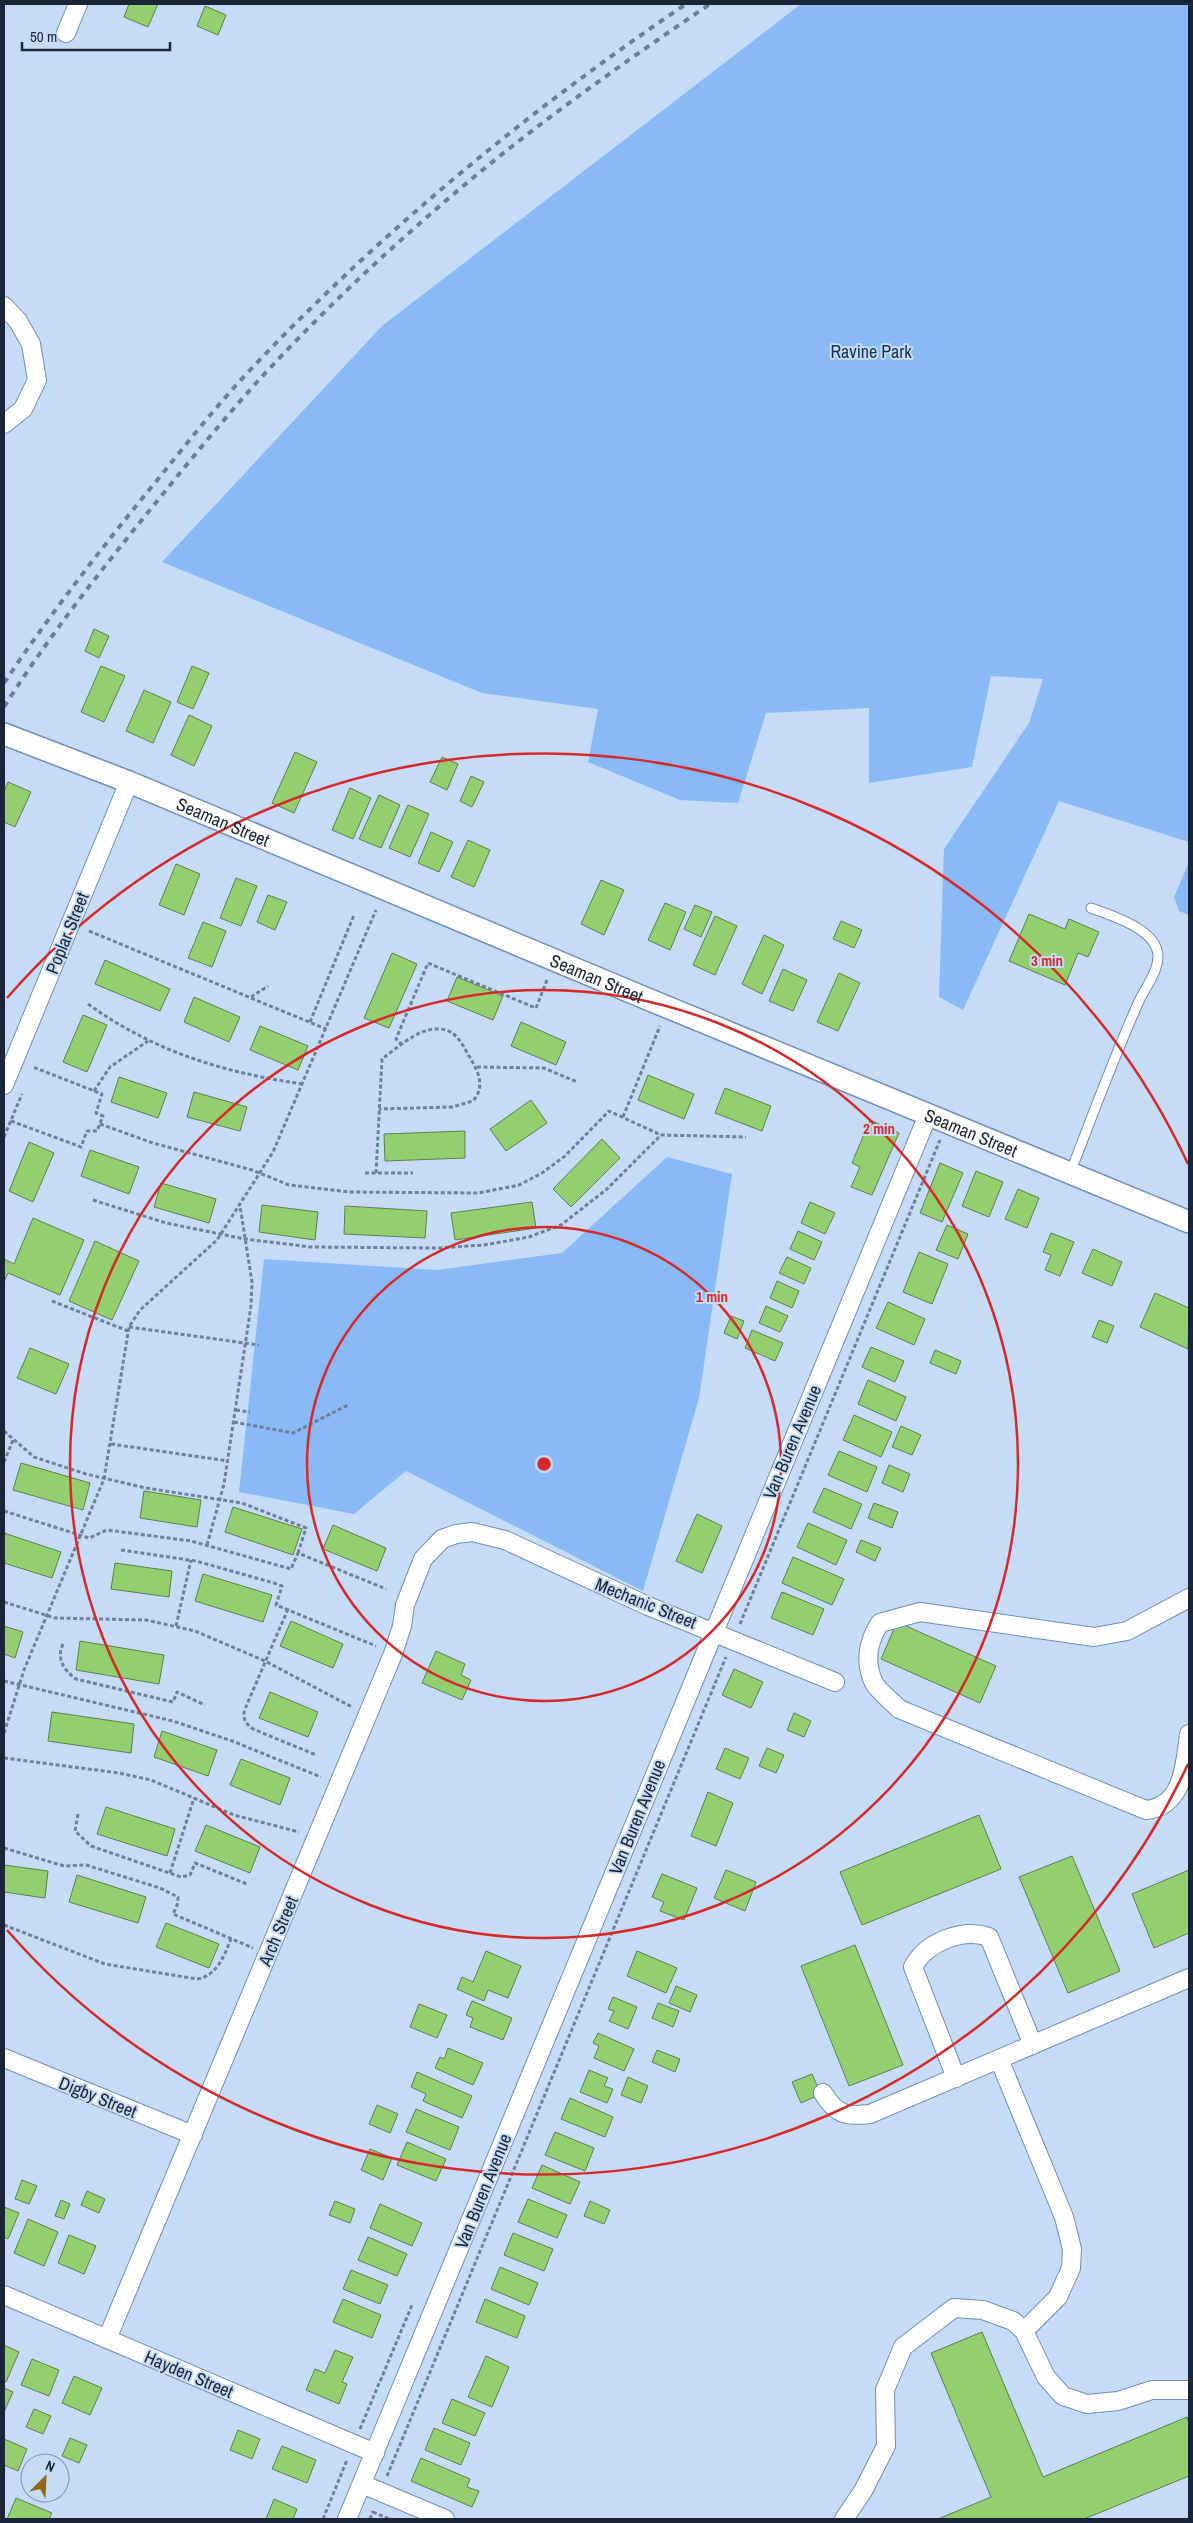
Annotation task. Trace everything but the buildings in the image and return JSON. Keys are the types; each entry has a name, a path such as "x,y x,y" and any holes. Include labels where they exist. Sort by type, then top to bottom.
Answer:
{"street":[{"path":"66,33 78,4"},
{"path":"4,306 18,321 32,344 36,380 23,409 4,424"},
{"name":"Seaman Street","path":"4,734 129,782 1189,1222"},
{"name":"Poplar Street","path":"4,1085 129,782"},
{"name":"Van Buren Avenue","path":"347,2519 928,1115"},
{"name":"Mechanic Street","path":"456,1534 472,1532 506,1540 533,1555 648,1606 714,1631 835,1682"},
{"name":"Arch Street","path":"107,2339 192,2135 200,2111 280,1928 393,1654 402,1626 405,1605 417,1572 423,1559 442,1539 456,1534"},
{"path":"1189,1598 1126,1631 1094,1637 920,1612 880,1623 872,1635 867,1654 874,1683 899,1709 1146,1810 1153,1809 1175,1795 1185,1771 1189,1734"},
{"path":"956,2078 913,1967 919,1955 940,1940 978,1933 988,1937 1032,2045"},
{"path":"823,2092 832,2108 852,2116 870,2114 1189,1978"},
{"name":"Digby Street","path":"4,2058 192,2135"},
{"path":"999,2059 1064,2217 1072,2249 1071,2268 1058,2297 1024,2331"},
{"name":"Hayden Street","path":"4,2295 375,2453"},
{"path":"844,2519 862,2491 886,2446 885,2390 903,2347 954,2308 990,2313 1013,2320 1024,2331 1046,2377 1063,2396 1087,2404 1118,2401 1152,2390 1189,2390"},
{"path":"362,2484 445,2519"}],"lane":[{"path":"1070,1173 1157,963 1158,950 1152,939 1124,920 1091,908"}],"path":[{"path":"4,1733 19,1686 104,1479 129,1327 140,1310 202,1255 222,1234 240,1206 278,1140 376,910"},
{"path":"310,1022 354,915"},
{"path":"89,931 326,1029"},
{"path":"402,1045 396,1039 428,964 536,1008 547,980"},
{"path":"250,997 268,986"},
{"path":"88,1004 149,1041 181,1056 223,1070 264,1079 303,1084"},
{"path":"623,1117 660,1026"},
{"path":"376,1173 379,1109 382,1058 424,1032 444,1030 456,1036 477,1066 480,1075 480,1091 473,1101 452,1107 379,1109"},
{"path":"94,1091 110,1067 149,1041"},
{"path":"477,1066 544,1068 577,1082"},
{"path":"11,1120 81,1147 87,1131 97,1131 100,1124 103,1116 95,1110 102,1094 33,1067"},
{"path":"100,1124 153,1143 259,1173 289,1185 333,1191 460,1193 493,1191 519,1185 554,1165 609,1111 661,1135 746,1137"},
{"path":"93,1200 166,1223 245,1239 310,1247 438,1248 477,1246 529,1237 550,1230 570,1219 612,1184 661,1135"},
{"path":"386,2479 940,1140 949,1144"},
{"path":"366,1172 413,1173"},
{"path":"207,1545 228,1461 246,1344 252,1288 240,1206"},
{"path":"52,1301 128,1331"},
{"path":"129,1327 259,1345"},
{"path":"234,1422 293,1432 348,1405"},
{"path":"236,1410 250,1412"},
{"path":"4,1431 34,1457 104,1479 220,1499 265,1511 306,1528 291,1568 207,1545 107,1530 88,1538 4,1511"},
{"path":"4,1462 13,1440"},
{"path":"111,1444 228,1461"},
{"path":"121,1550 191,1560 282,1586 276,1605 383,1649"},
{"path":"298,1553 386,1589"},
{"path":"176,1626 191,1560"},
{"path":"4,1602 71,1620 146,1620 176,1626 207,1636 266,1661 357,1709"},
{"path":"288,1609 245,1709 246,1723 253,1729 316,1755"},
{"path":"63,1644 60,1653 63,1668 76,1679 173,1702 177,1692 205,1705"},
{"path":"4,1681 173,1721 232,1741 326,1779"},
{"path":"4,1758 119,1772 162,1784 234,1815 307,1834"},
{"path":"170,1872 194,1798"},
{"path":"78,1814 76,1831 91,1846 186,1877 192,1871 195,1863 247,1884"},
{"path":"4,1848 64,1866 86,1865 160,1888 178,1897 178,1903 173,1914 259,1950"},
{"path":"4,1925 105,1964 197,1979 203,1978 214,1971 231,1939"},
{"path":"323,2519 412,2305"},
{"path":"370,2519 377,2503"},
{"path":"373,2512 389,2519"}],"green space":[{"name":"Ravine Park","path":"801,4 1189,4 1189,842 1059,801 963,1010 939,997 944,849 1029,723 1043,679 991,676 972,767 869,783 869,708 766,713 738,803 680,800 588,762 598,709 482,693 162,562 382,326"},
{"path":"1189,862 1189,915 1179,911 1174,897"},
{"path":"667,1157 732,1174 699,1398 643,1591 406,1471 354,1514 239,1492 264,1259 437,1270 562,1253"}],"railway":[{"path":"4,683 121,524 217,407 301,318 405,221 513,130 627,45 686,4"},
{"path":"4,707 57,629 134,529 231,411 309,327 390,250 502,154 590,88 710,4"}]}
